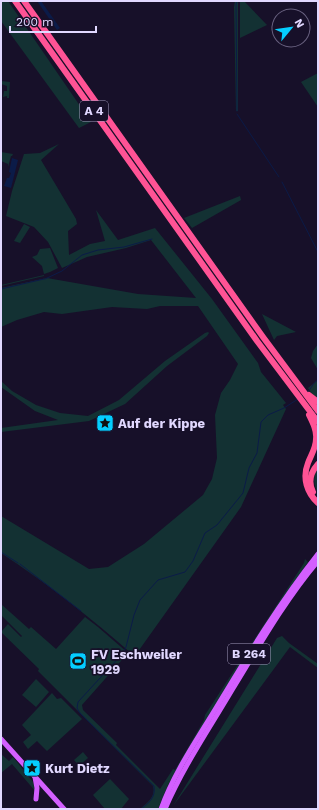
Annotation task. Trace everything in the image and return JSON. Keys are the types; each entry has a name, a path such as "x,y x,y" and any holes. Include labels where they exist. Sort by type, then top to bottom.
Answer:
{"highway":[{"name":"A 4","path":"15,1 184,232 297,390 304,404 318,422"},
{"name":"A 4","path":"24,1 176,221"},
{"name":"A 4","path":"297,390 309,397 318,411"},
{"path":"309,397 318,402"},
{"path":"304,404 315,428 316,440 307,468 306,483 311,495 318,503"},
{"path":"318,464 312,472 310,482 312,490 318,498"}],"main road":[{"name":"B 264","path":"161,809 170,786 185,759 246,658 300,576 318,554"},
{"name":"B 264","path":"165,809 174,788 243,672 283,609 318,561"},
{"path":"1,739 64,809"},
{"path":"35,777 37,788 36,799"}],"green space":[{"path":"1,1 8,1 91,122 79,128 1,21"},
{"path":"235,1 238,1 238,111 236,111"},
{"path":"240,1 244,1 267,25 240,38"},
{"path":"318,73 318,107 301,82"},
{"path":"1,81 10,82 9,98 7,98 7,96 3,97 4,91 7,91 7,86 1,84"},
{"path":"59,144 41,160 76,219 77,224 68,231 69,255 90,244 105,241 96,210 118,240 155,228 212,299 258,363 261,372 286,403 283,405 286,409 241,507 135,655 85,614 1,553 1,516 89,569 108,567 144,544 203,495 212,479 217,458 215,415 221,393 238,364 198,306 160,306 147,309 112,307 62,314 44,312 17,320 1,327 1,288 47,278 138,294 196,298 151,240 126,248 87,257 62,268 48,242 34,227 6,216 12,191 24,154 40,153"},
{"path":"1,152 13,154 8,167 8,164 1,161"},
{"path":"240,196 241,200 192,228 184,218"},
{"path":"24,224 30,227 20,243 14,241"},
{"path":"50,248 58,268 44,274 42,266 32,257 37,255 40,249"},
{"path":"44,276 1,286 1,285"},
{"path":"262,314 296,332 277,336 274,340"},
{"path":"208,332 209,333 207,336 167,366 125,404 89,421 1,432 1,428 58,420 35,411 1,387 1,381 12,391 36,405 60,413 88,416 119,400 165,361"},
{"path":"318,344 318,370 311,358 313,351"},
{"path":"318,380 318,399 308,388"},
{"path":"318,467 318,493 314,480"},
{"path":"305,559 308,562 245,657 168,785 158,809 140,809 152,797 154,790 153,786 1,632 8,624 21,637 22,636 1,615 1,604 29,629 31,627 56,649 85,617 128,653 82,705 83,710 117,743 116,745 160,789 173,769 175,770 204,720 205,715 304,563"},
{"path":"282,636 289,643 318,664 318,668 290,647 173,806 277,638"},
{"path":"36,679 49,692 36,707 22,695"},
{"name":"FV Eschweiler 1929","path":"52,693 57,699 61,698 82,719 47,751 37,741 28,749 23,742 31,735 22,725"},
{"path":"83,752 88,758 79,766 74,760"},
{"path":"1,754 9,761 13,757 33,782 36,792 12,764 1,773"},
{"path":"110,779 129,799 121,809 105,809 93,795"}],"water":[{"path":"37,1 41,1 60,28 57,30"},
{"path":"12,158 18,160 11,188 4,186 11,173 9,172"}],"waterway":[{"path":"237,1 237,111"},
{"path":"237,114 279,177"},
{"path":"282,182 318,252"},
{"path":"45,279 62,271 82,255 98,250 124,247 152,239"},
{"path":"1,289 44,279"},
{"path":"307,392 318,380"},
{"path":"141,809 153,797 154,786 80,713 77,708 78,702 123,653 140,600 158,580 185,572 193,561 205,533 217,525 243,493 249,468 257,453 261,422 268,415 284,408 298,399"},
{"path":"1,552 18,563"},
{"path":"20,564 81,611"}],"place":[{"name":"Auf der Kippe","path":"105,423"},
{"name":"FV Eschweiler 1929","path":"78,661"},
{"name":"Kurt Dietz","path":"32,768"}]}
